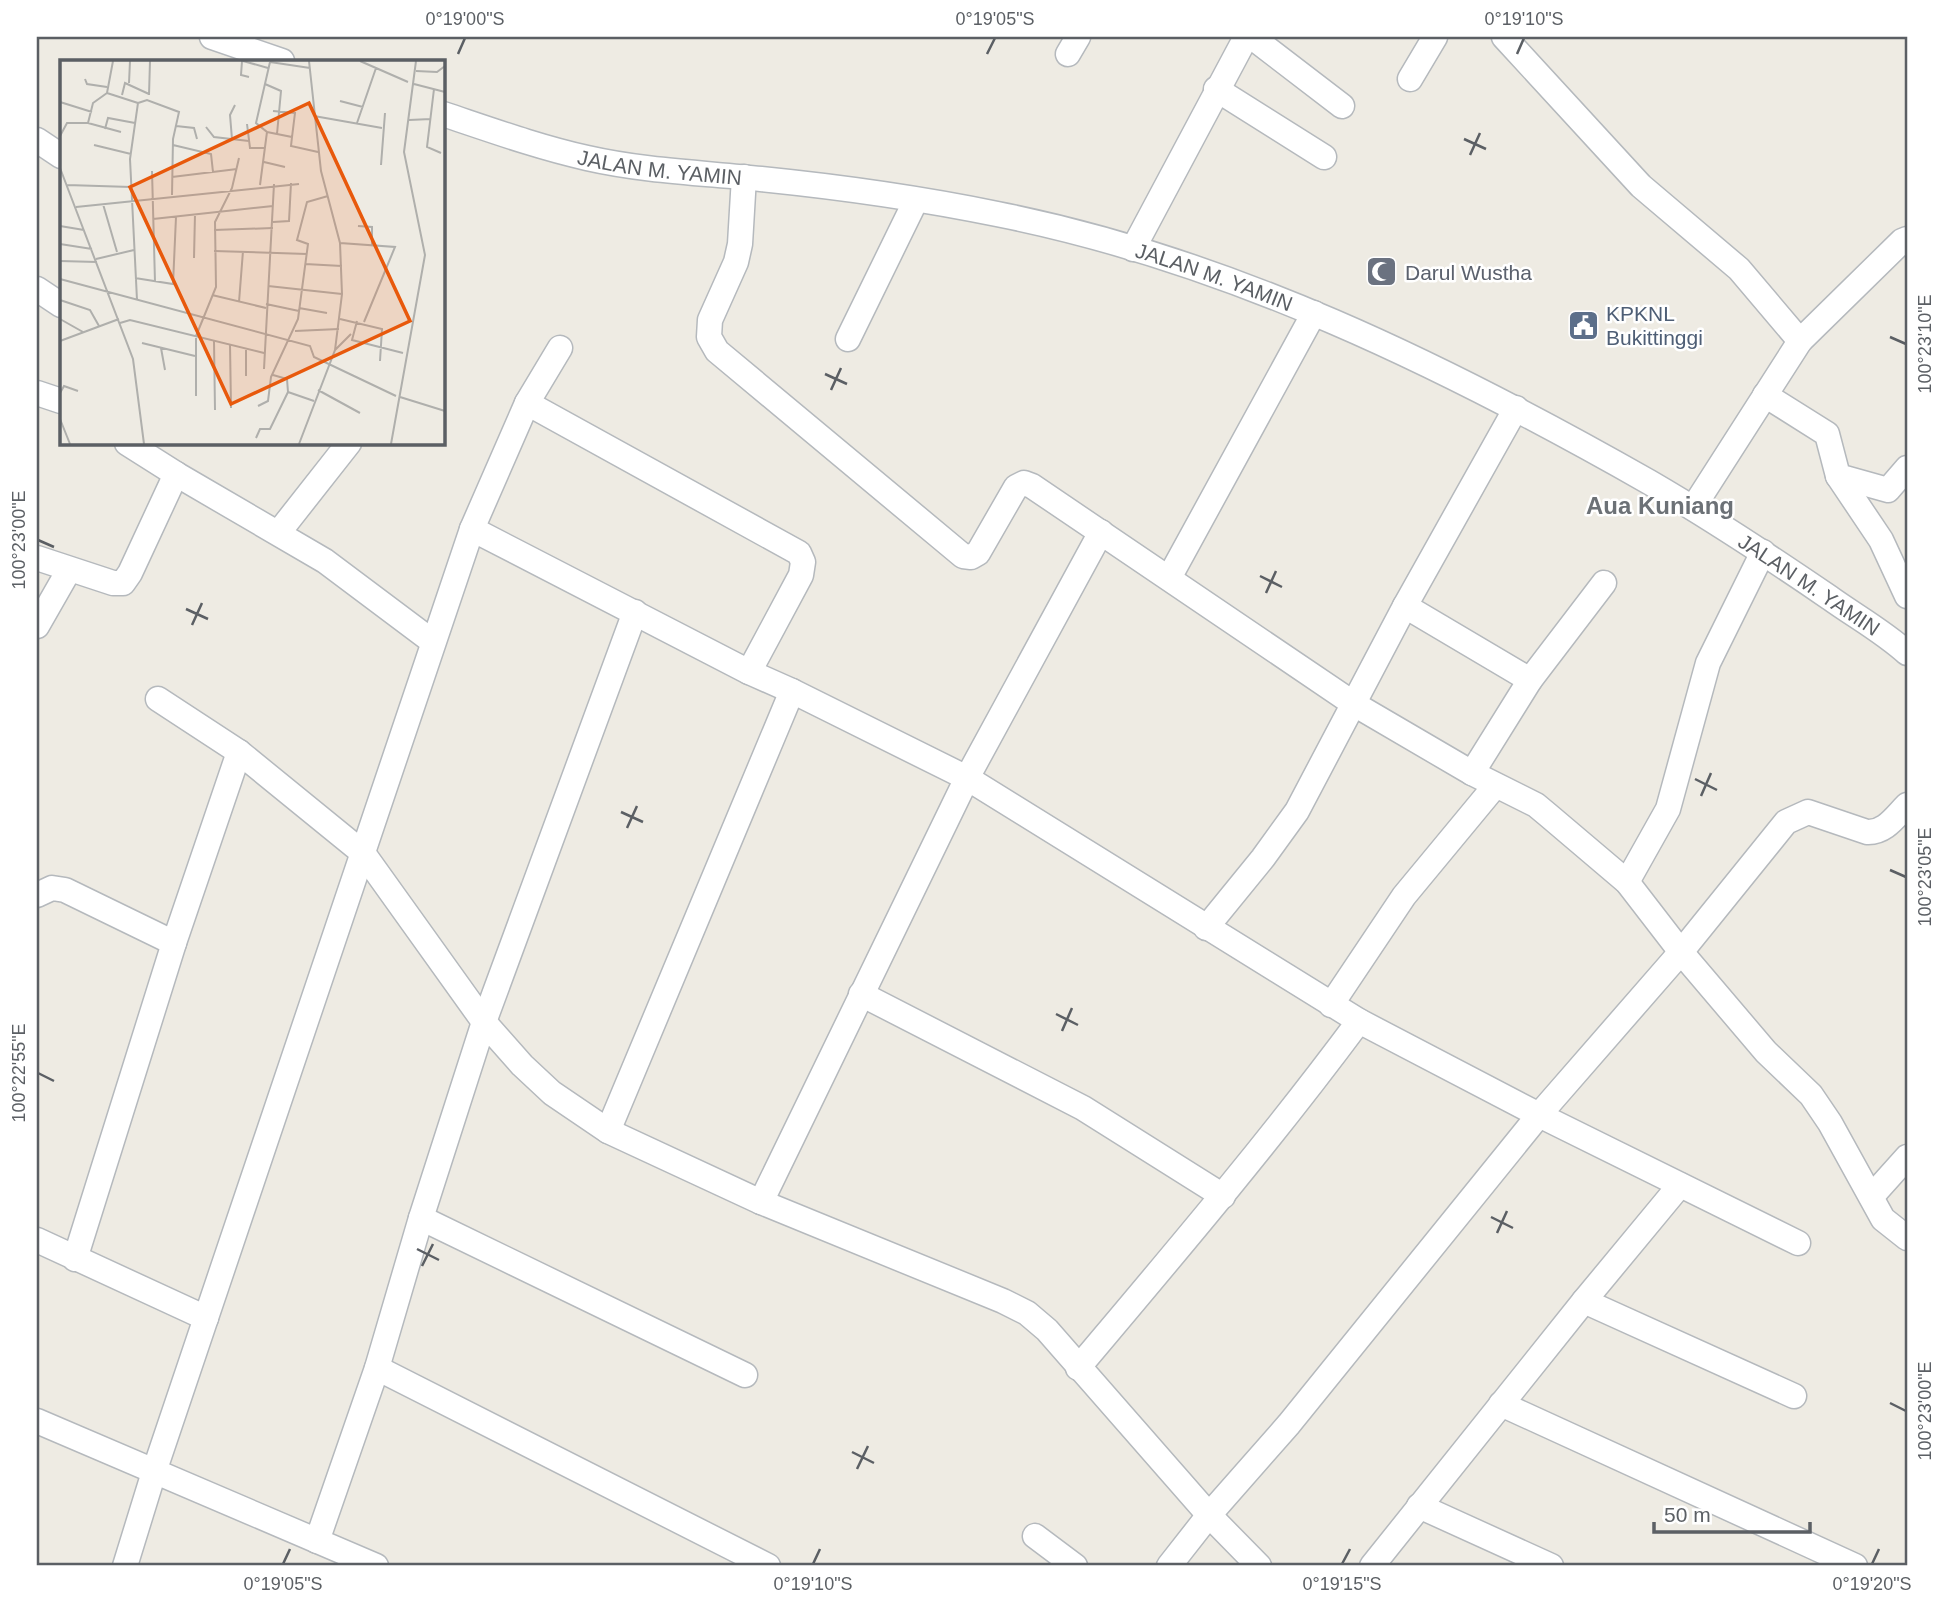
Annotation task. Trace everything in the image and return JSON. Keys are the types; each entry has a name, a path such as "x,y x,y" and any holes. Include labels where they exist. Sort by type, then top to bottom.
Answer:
{"street":[{"path":"212,37 279,60"},
{"path":"1133,248 1246,37"},
{"path":"1251,37 1342,106"},
{"path":"1410,79 1435,37"},
{"path":"1504,37 1641,186 1739,269 1800,341"},
{"path":"1216,89 1324,157"},
{"name":"JALAN M. YAMIN","path":"444,114 536,145 590,159 847,188 999,214 1133,248 1230,279 1314,313 1516,408 1693,508 1906,648"},
{"path":"37,140 60,155"},
{"path":"744,177 740,244 736,262 710,320 709,337 717,351 963,556 971,557 978,553 1016,487 1024,483 1032,486 1354,704 1495,786 1542,810 1627,882 1681,953 1766,1052 1822,1109 1884,1219 1907,1238"},
{"path":"848,339 916,200"},
{"path":"1693,508 1800,341 1907,239"},
{"path":"37,289 60,304"},
{"path":"1169,578 1314,313"},
{"path":"125,1566 154,1472 472,529 527,403 560,348"},
{"path":"37,393 60,401"},
{"path":"1765,395 1827,434 1838,476 1881,540 1907,596"},
{"path":"527,403 799,553 803,562 801,575 749,672"},
{"path":"1206,928 1297,811 1405,606 1516,408"},
{"path":"129,444 325,561 433,642"},
{"path":"279,532 348,444"},
{"path":"1838,476 1888,489 1907,468"},
{"path":"37,558 113,583 123,583 176,474"},
{"path":"472,529 749,672 967,778 1359,1021 1539,1115 1798,1243"},
{"path":"761,1202 967,778 1101,532"},
{"path":"1627,882 1668,809 1708,663 1763,552"},
{"path":"37,626 69,570"},
{"path":"1472,773 1530,680 1604,583"},
{"path":"1405,606 1530,680"},
{"path":"317,1541 377,1368 421,1218 484,1022 635,612"},
{"path":"608,1131 792,691"},
{"path":"158,699 239,752 363,853 484,1022 522,1065 552,1093 608,1131 761,1202 1027,1313 1047,1330 1209,1515 1259,1566"},
{"path":"75,1259 174,943 239,752"},
{"path":"1331,1005 1404,896 1495,786"},
{"path":"1169,1566 1209,1515 1289,1424 1539,1115 1681,953 1786,822 1808,812 1874,832 1882,829 1907,805"},
{"path":"37,895 52,888 65,890 174,943"},
{"path":"861,995 1083,1108 1223,1196"},
{"path":"1078,1368 1223,1196 1295,1107 1359,1021"},
{"path":"1872,1196 1907,1157"},
{"path":"1372,1566 1680,1185"},
{"path":"421,1218 745,1375"},
{"path":"37,1240 206,1318"},
{"path":"1584,1301 1794,1396"},
{"path":"377,1368 768,1566"},
{"path":"1502,1404 1856,1566"},
{"path":"37,1421 376,1566"},
{"path":"1419,1506 1551,1566"},
{"path":"1035,1536 1075,1566"}],"place":[{"name":"Darul Wustha","path":"1382,272"},
{"name":"KPKNL Bukittinggi","path":"1583,325"}],"district":[{"name":"Aua Kuniang","path":"1660,505"}]}
